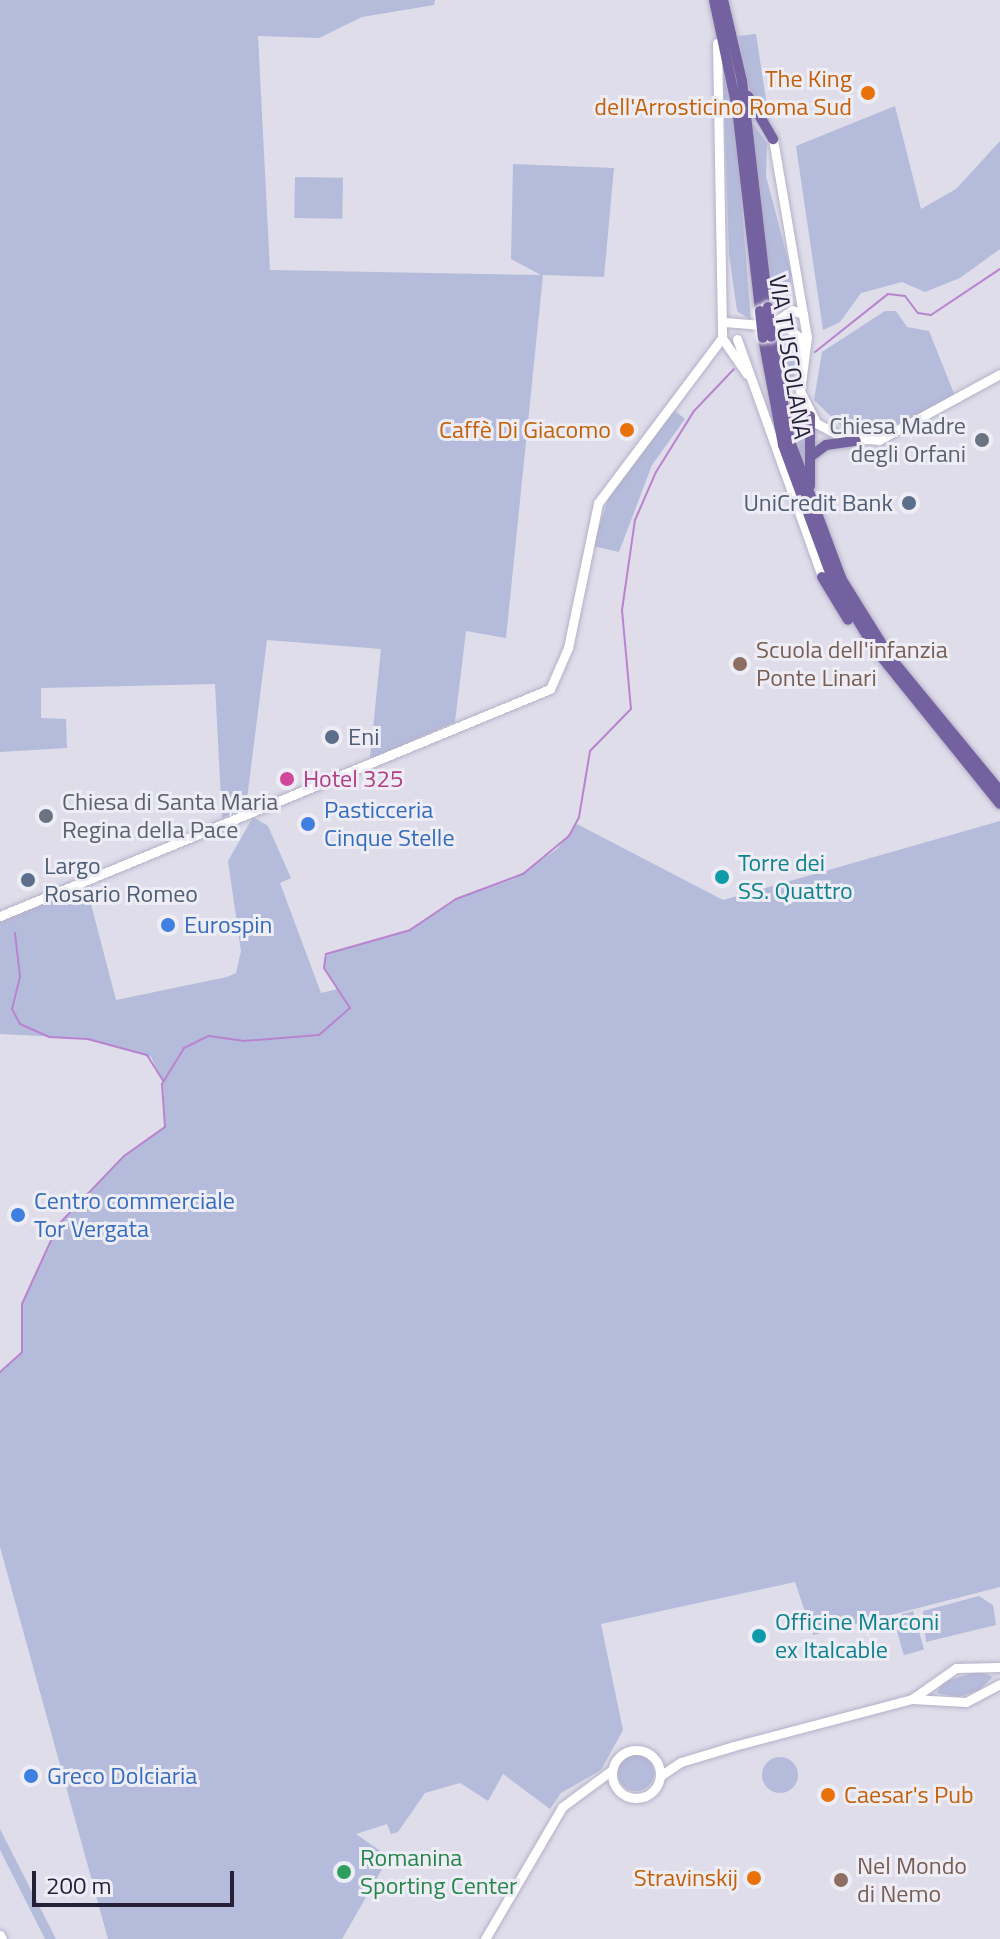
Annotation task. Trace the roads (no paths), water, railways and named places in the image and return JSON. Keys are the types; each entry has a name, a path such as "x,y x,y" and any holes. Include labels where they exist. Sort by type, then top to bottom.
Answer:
{"main road":[{"path":"713,0 717,43"},
{"name":"VIA TUSCOLANA","path":"713,0 737,108 764,309"},
{"name":"VIA TUSCOLANA","path":"723,0 742,81 776,418 804,510 865,636 1000,804"},
{"path":"742,81 773,139"},
{"name":"VIA TUSCOLANA","path":"767,337 786,426 813,512 878,641 1000,791"},
{"path":"810,416 813,512"},
{"path":"810,457 823,446 856,441"},
{"path":"822,577 865,636"}],"street":[{"path":"717,43 724,322 747,374"},
{"name":"VIA TUSCOLANA","path":"773,139 804,318 802,357"},
{"path":"0,916 550,689 568,648 598,503 714,352 731,340 765,323 786,314 795,309 804,318 789,328 765,323 724,322"},
{"path":"786,314 802,357 800,391 810,416 832,434 856,441 879,440 919,422 1000,374"},
{"path":"731,340 739,321"},
{"name":"VIA TUSCOLANA","path":"731,340 743,359 822,577"},
{"path":"912,1699 956,1668 1000,1667"},
{"path":"593,1786 616,1788 641,1798 660,1776 681,1762 912,1699 963,1703 1000,1684"},
{"path":"485,1939 560,1810 612,1770 629,1750 681,1762"},
{"path":"655,1758 660,1776"},
{"path":"612,1770 616,1788"}],"waterway":[{"path":"815,352 888,294 905,296 918,313 931,315 1000,269"},
{"path":"0,1372 22,1352 22,1304 58,1225 124,1156 165,1127 162,1084 184,1048 209,1036 243,1041 319,1035 350,1008 324,968 326,954 410,930 456,899 523,874 569,836 579,817 590,751 631,709 622,610 635,520 656,472 694,411 734,369"},
{"path":"15,933 20,977 12,1009 20,1024 49,1037 88,1039 147,1055 163,1081"}],"place":[{"name":"The King dell'Arrosticino Roma Sud","path":"868,93"},
{"name":"Caffè Di Giacomo","path":"627,430"},
{"name":"Chiesa Madre degli Orfani","path":"982,440"},
{"name":"UniCredit Bank","path":"909,503"},
{"name":"Scuola dell'infanzia Ponte Linari","path":"740,664"},
{"name":"Eni","path":"332,737"},
{"name":"Hotel 325","path":"287,779"},
{"name":"Chiesa di Santa Maria Regina della Pace","path":"46,816"},
{"name":"Pasticceria Cinque Stelle","path":"308,824"},
{"name":"Torre dei SS. Quattro","path":"722,877"},
{"name":"Largo Rosario Romeo","path":"28,880"},
{"name":"Eurospin","path":"168,925"},
{"name":"Centro commerciale Tor Vergata","path":"18,1215"},
{"name":"Officine Marconi ex Italcable","path":"759,1636"},
{"name":"Greco Dolciaria","path":"31,1776"},
{"name":"Caesar's Pub","path":"828,1795"},
{"name":"Romanina Sporting Center","path":"344,1872"},
{"name":"Stravinskij","path":"754,1878"},
{"name":"Nel Mondo di Nemo","path":"841,1880"}]}
